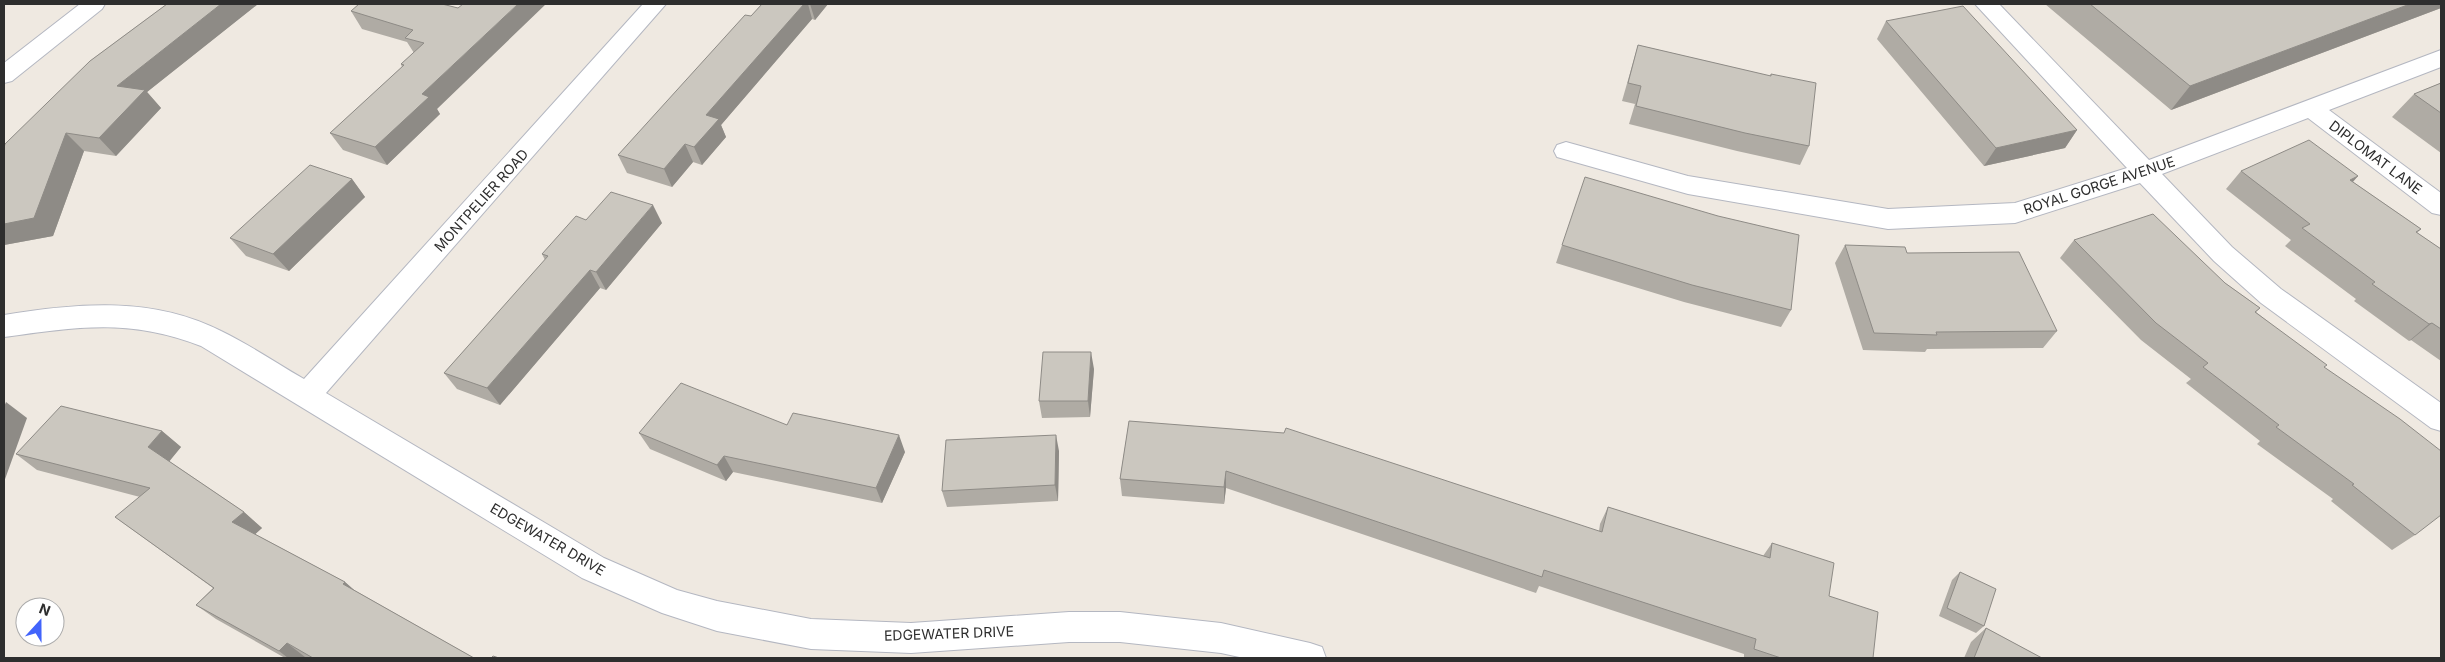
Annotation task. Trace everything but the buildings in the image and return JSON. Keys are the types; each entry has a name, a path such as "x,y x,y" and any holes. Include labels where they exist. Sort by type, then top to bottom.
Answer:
{"street":[{"path":"4,75 94,4"},
{"name":"MONTPELIER ROAD","path":"306,395 655,4"},
{"path":"1986,4 2223,254 2271,296 2441,419"},
{"name":"ROYAL GORGE AVENUE","path":"1566,151 1688,185 1888,219 2016,213 2144,172 2441,58"},
{"name":"DIPLOMAT LANE","path":"2312,109 2441,206"},
{"name":"EDGEWATER DRIVE","path":"4,326 56,317 113,315 163,322 211,338 593,568 673,603 717,616 811,634 910,638 1069,627 1120,627 1221,638 1310,658"}]}
